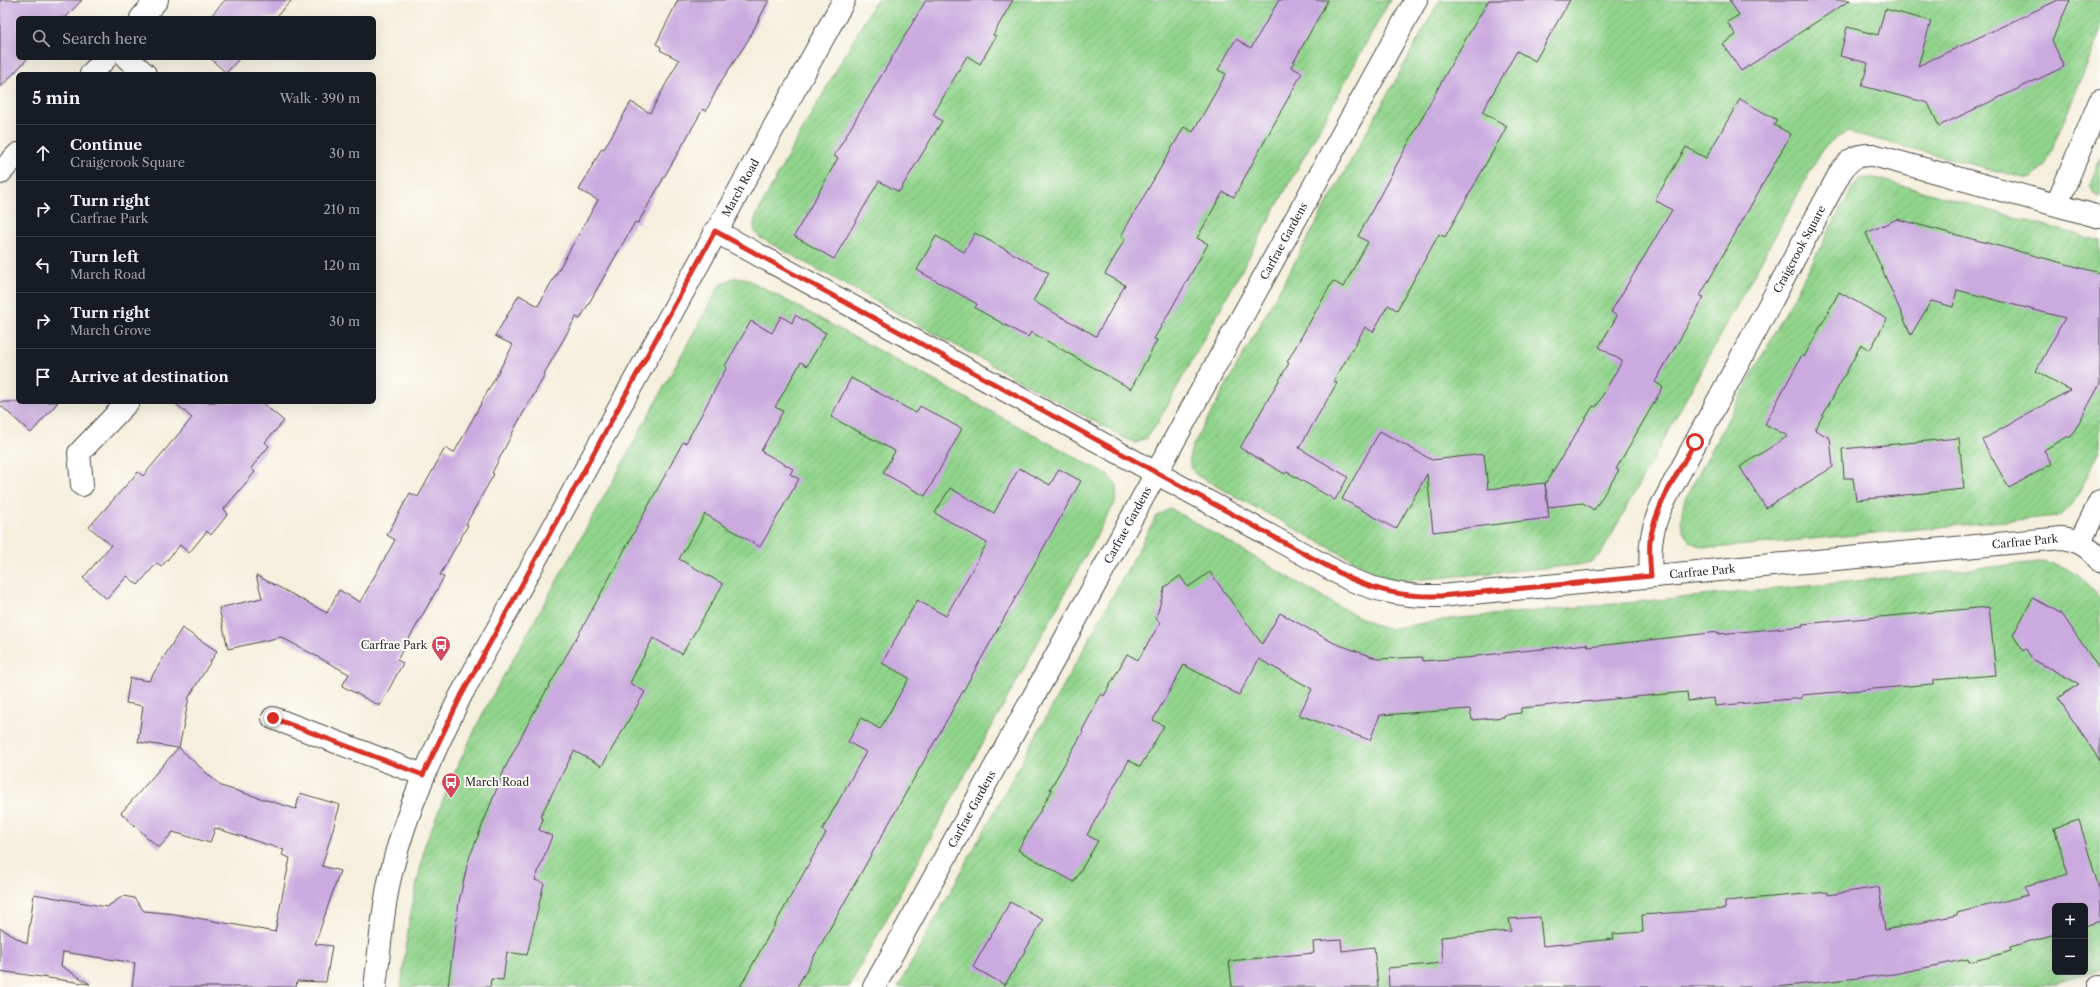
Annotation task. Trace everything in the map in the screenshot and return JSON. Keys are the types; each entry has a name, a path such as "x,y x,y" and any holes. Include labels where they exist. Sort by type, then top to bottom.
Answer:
{"street":[{"path":"143,16 157,0"},
{"name":"March Road","path":"375,987 391,874 402,832 423,775 461,696 715,231 844,0"},
{"name":"Carfrae Gardens","path":"874,987 1155,472 1416,0"},
{"path":"93,72 104,60"},
{"path":"130,60 143,72"},
{"path":"2057,204 2100,101"},
{"name":"Craigcrook Square","path":"1651,576 1650,542 1653,526 1661,507 1837,180 1852,159 1857,156 1873,155 2057,204 2100,217"},
{"path":"0,174 16,156"},
{"name":"Carfrae Park","path":"715,231 1349,578 1389,593 1418,596 1440,596 2062,538 2080,542 2093,552 2100,561"},
{"path":"82,485 79,453 126,404"},
{"path":"2080,542 2100,501"},
{"path":"273,718 423,775"}],"green space":[{"path":"876,0 1390,0 1157,424 1148,437 1136,443 1128,440 759,237 755,231 754,226 757,214 791,150"},
{"path":"1440,0 2100,0 2100,34 2045,166 2032,178 2024,178 1848,132 1834,139 1822,150 1601,554 1591,562 1578,565 1393,582 1196,475 1191,468 1189,458 1192,447"},
{"path":"2100,157 2100,198 2094,194 2090,184"},
{"path":"1875,178 2100,241 2100,450 2072,506 2058,516 1715,548 1699,546 1691,541 1683,531 1681,519 1685,499 1854,185 1860,179"},
{"path":"733,278 745,278 1108,475 1117,485 1116,500 849,987 401,987 409,922 425,845 451,780 486,707 610,486 719,286"},
{"path":"1170,508 1338,606 1377,626 1389,629 1449,619 1789,588 2039,562 2050,563 2074,573 2087,584 2100,600 2100,970 2088,973 2088,903 2052,903 2052,975 2081,975 2035,987 898,987 1156,517"}],"building":[{"path":"0,0 82,0 67,16 16,16 16,60 26,60 0,88"},
{"path":"225,0 292,0 277,16 211,16"},
{"path":"678,0 769,0 747,42 720,83 706,111 703,109 638,223 635,222 580,319 576,317 544,374 545,375 517,424 492,473 494,474 466,524 468,525 440,575 444,577 397,660 403,663 380,706 342,686 349,674 281,637 228,649 219,608 262,598 256,575 327,613 339,590 360,602 395,540 387,535 410,493 418,497 445,448 454,453 513,345 495,336 519,295 538,306 598,200 579,190 602,148 604,149 631,102 650,113 679,60 660,50 661,47 656,44"},
{"path":"926,0 1013,0 993,35 996,36 980,64 967,56 933,115 942,121 899,192 879,181 834,259 794,236 838,158 834,156"},
{"path":"1279,0 1328,0 1291,67 1302,73 1234,197 1223,192 1197,238 1208,244 1154,339 1157,340 1131,389 1031,332 1028,337 1016,331 975,308 977,304 917,270 936,236 964,252 975,233 1049,273 1033,301 1096,336 1125,285 1105,274 1125,239 1121,236 1184,127 1193,132 1226,74 1218,70 1236,39 1251,48"},
{"path":"1489,0 1570,0 1535,61 1517,51 1482,112 1507,126 1445,237 1439,234 1397,310 1388,305 1373,332 1365,327 1334,381 1337,383 1299,448 1348,477 1335,500 1287,472 1285,474 1240,448 1289,363 1287,362 1333,281 1343,287 1356,264 1368,242 1358,236 1455,57"},
{"path":"1729,0 1850,0 1741,71 1723,44 1736,35 1727,22 1739,15"},
{"path":"2058,0 2070,0 2052,40 2064,67 1939,126 1928,103 1862,86 1868,63 1840,56 1847,27 1878,35 1885,9 1931,21 1918,66"},
{"path":"212,60 238,60 227,72 225,72"},
{"path":"1740,99 1777,120 1774,125 1791,134 1700,296 1704,297 1655,382 1663,387 1616,469 1619,470 1594,510 1583,503 1548,507 1545,484 1593,406 1596,407 1622,361 1599,347 1617,316 1611,312 1672,210 1655,200 1686,147 1706,158"},
{"path":"1897,219 2100,273 2100,384 2071,437 2067,437 2044,450 2052,464 2009,488 1982,440 2070,390 2036,371 2065,318 1957,290 1953,307 1931,301 1911,335 1866,233"},
{"path":"1839,292 1887,319 1870,350 1861,345 1815,430 1830,438 1833,467 1766,508 1740,467 1788,436 1765,424 1802,355 1804,357"},
{"path":"795,315 826,333 807,366 801,362 775,407 783,411 761,451 793,469 790,474 799,479 760,547 705,514 679,559 723,584 682,654 653,638 630,683 645,692 602,766 574,751 540,817 543,819 539,830 552,836 535,880 544,883 527,955 507,952 503,980 491,979 490,987 448,987 459,902 468,861 505,768 533,714 586,621 683,442 686,443 727,367 725,366 751,321 772,333 781,316 792,323"},
{"path":"851,378 916,413 920,406 962,429 925,496 883,473 895,451 831,417"},
{"path":"0,402 16,402 16,404 56,404 31,433 0,405"},
{"path":"176,404 263,404 284,421 265,442 269,446 251,468 255,472 224,509 228,514 211,535 207,531 189,553 180,545 161,567 157,563 138,585 127,576 107,599 83,578 111,545 89,527 138,472 143,476 192,418"},
{"path":"1380,431 1432,460 1484,454 1488,489 1545,483 1549,518 1433,532 1427,474 1396,529 1342,499"},
{"path":"1959,438 1964,489 1856,500 1853,478 1844,478 1842,449"},
{"path":"1019,468 1050,485 1059,469 1081,481 797,987 740,987 826,833 822,830 866,752 848,742 861,718 880,729 909,678 882,663 917,600 946,616 987,543 935,513 950,488 994,513"},
{"path":"1210,572 1262,644 1280,613 1334,643 1378,659 1422,657 1423,661 1476,657 1587,644 1588,647 1719,632 1719,634 1803,626 1802,624 1989,607 1996,675 1933,680 1933,684 1802,695 1802,698 1715,706 1714,698 1688,701 1687,692 1521,708 1521,713 1504,715 1504,717 1472,720 1470,709 1380,715 1370,740 1299,715 1312,689 1259,659 1239,695 1184,665 1153,720 1164,726 1140,767 1129,760 1087,835 1098,841 1074,882 1018,850 1052,790 1050,789 1083,732 1082,731 1101,694 1104,696 1127,654 1138,660 1160,623 1156,618 1165,587 1180,576 1188,587"},
{"path":"2033,598 2062,614 2100,670 2100,761 2058,698 2079,684 2032,659 2026,649 2023,651 2013,635"},
{"path":"182,628 217,651 189,697 179,748 221,786 296,809 300,793 340,805 322,866 340,871 315,944 332,946 326,982 297,981 296,987 132,987 135,963 63,952 61,966 90,984 0,971 0,928 27,944 34,894 107,907 123,896 134,898 144,911 175,914 275,932 290,858 282,855 284,850 215,828 210,843 173,832 159,848 121,813 178,748 138,742 143,706 126,703 130,678 149,681"},
{"path":"2079,820 2100,892 2100,921 2088,925 2088,903 2052,903 2052,935 2010,947 2011,951 1990,957 1969,962 1968,959 1894,974 1778,987 1389,987 1388,968 1443,963 1441,937 1511,931 1509,919 1540,917 1543,946 1614,939 1613,934 1643,932 1642,915 1725,909 1725,901 1828,892 1828,895 1879,887 1885,930 1957,915 1957,913 2028,895 2025,886 2068,874 2054,828"},
{"path":"1010,902 1043,920 1005,985 973,967"},
{"path":"1341,940 1342,951 1374,947 1378,987 1232,987 1229,961 1314,953 1313,942"}],"place":[{"name":"Carfrae Park","path":"441,662"},
{"name":"March Road","path":"451,799"}],"route":[{"path":"273,718 423,775 461,696 715,231 1349,578 1371,588 1389,593 1403,596 1440,596 1651,576 1650,542 1653,526 1673,483 1695,442"}]}
